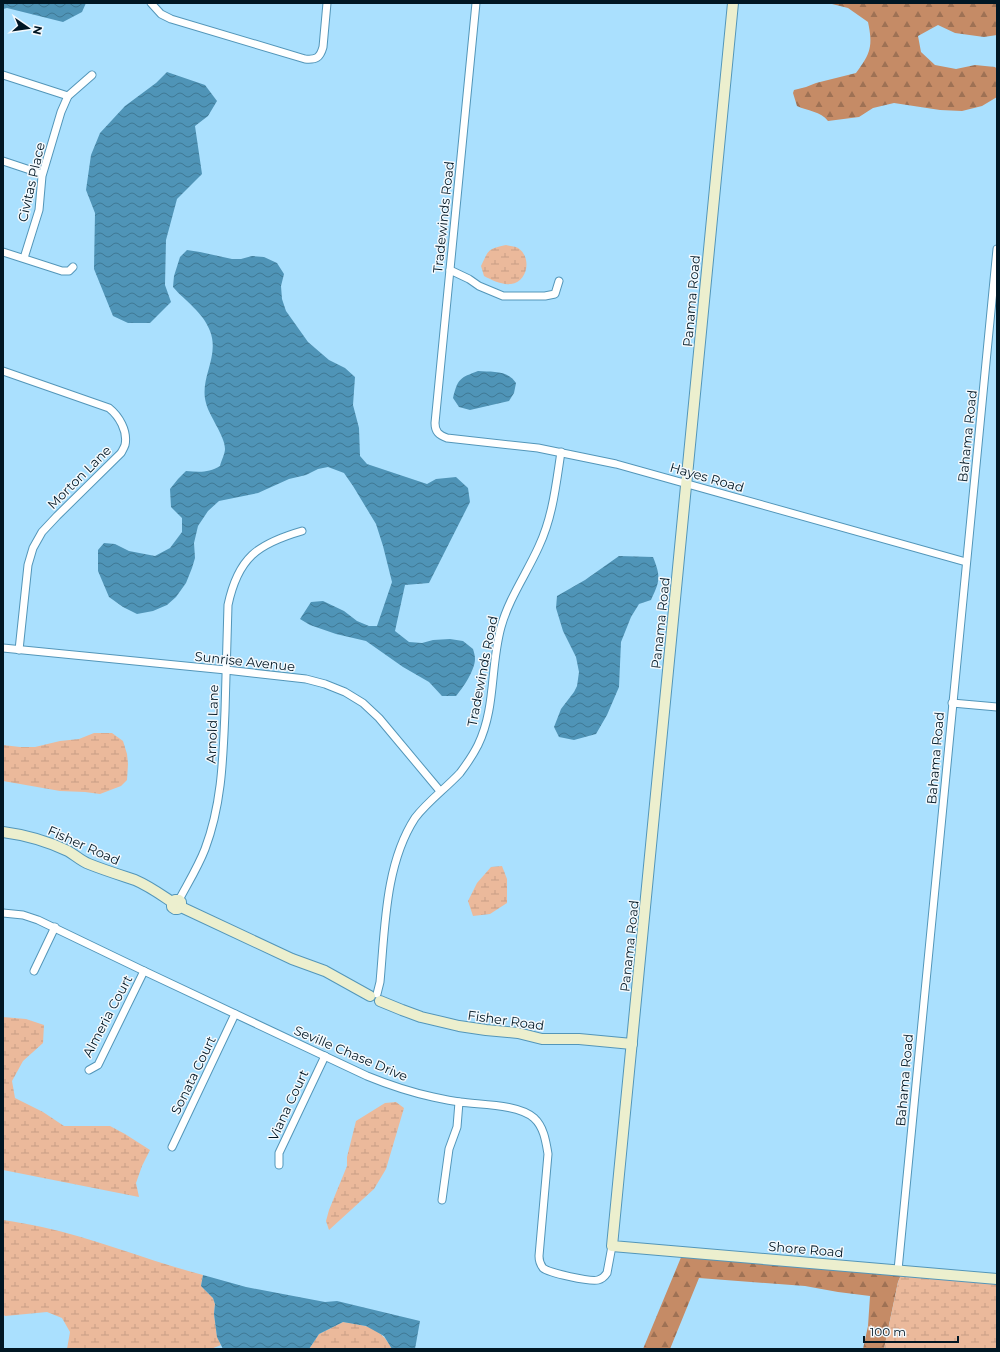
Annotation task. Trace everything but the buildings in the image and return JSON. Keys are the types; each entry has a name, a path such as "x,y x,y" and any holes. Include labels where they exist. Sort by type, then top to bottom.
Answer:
{"street":[{"path":"151,3 161,14 171,19 305,59 311,59 317,58 321,54 323,47 327,3"},
{"name":"Tradewinds Road","path":"437,433 435,423 476,3"},
{"name":"Panama Road","path":"612,1246 733,3"},
{"path":"3,74 68,96"},
{"name":"Civitas Place","path":"24,258 39,210 42,174 61,112 68,96 92,75"},
{"path":"3,161 42,174"},
{"name":"Bahama Road","path":"898,1270 997,249"},
{"path":"3,252 65,271 69,271 73,267"},
{"path":"450,270 469,279 479,286 503,296 545,296 555,294 559,281"},
{"name":"Morton Lane","path":"3,371 109,408 117,415 126,436 125,444 121,453 42,532 33,548 28,565 19,650"},
{"name":"Hayes Road","path":"437,433 447,438 538,448 616,464 966,562"},
{"name":"Tradewinds Road","path":"376,997 380,982 390,886 394,864 401,846 416,818 428,803 460,772 477,746 485,728 490,707 500,628 506,611 539,547 548,526 561,452"},
{"name":"Arnold Lane","path":"177,903 198,867 213,823 218,801 223,761 228,604 232,587 240,569 250,556 263,545 280,537 302,530"},
{"name":"Sunrise Avenue","path":"3,648 226,670 306,679 325,684 345,692 363,703 380,718 440,791"},
{"path":"952,703 997,707"},
{"name":"Fisher Road","path":"3,832 20,834 48,843 85,862 136,881 177,903 292,959 325,971 376,997 421,1017 466,1027 518,1033 542,1039 579,1039 632,1044"},
{"name":"Seville Chase Drive","path":"3,912 38,920 55,927 324,1056 390,1085 459,1102 513,1108 525,1112 534,1118 541,1129 546,1142 548,1154 539,1256 543,1267 552,1273 593,1281 600,1280 607,1272 612,1246"},
{"path":"34,971 55,927"},
{"name":"Almeria Court","path":"89,1070 98,1065 144,971"},
{"name":"Sonata Court","path":"172,1146 235,1014"},
{"name":"Viana Court","path":"279,1165 279,1153 324,1056"},
{"path":"442,1200 449,1149 457,1127 459,1102"},
{"name":"Shore Road","path":"612,1246 997,1279"}],"green space":[{"path":"828,3 997,3 997,35 984,37 955,33 938,25 918,36 921,52 935,65 956,69 975,65 995,67 997,69 997,97 982,106 962,111 940,110 894,103 873,108 859,117 828,121 818,113 797,106 793,93 794,90 856,73 865,60 870,49 868,22 848,8"},
{"path":"506,245 518,248 525,257 526,263 526,269 521,279 511,284 493,281 484,276 481,266 486,256 492,249"},
{"path":"94,733 112,733 123,741 128,764 127,780 121,786 100,794 60,791 3,781 3,745 35,747 60,741 79,739"},
{"path":"502,866 507,879 507,903 490,914 473,916 468,901 477,883 491,867"},
{"path":"3,1017 26,1019 44,1025 43,1043 23,1061 12,1081 15,1098 43,1112 64,1126 110,1126 150,1150 136,1183 139,1197 3,1170"},
{"path":"396,1102 404,1108 386,1169 374,1189 329,1230 326,1221 347,1166 347,1157 356,1121 385,1103"},
{"path":"3,1220 62,1232 203,1275 201,1286 213,1298 215,1304 214,1314 217,1336 221,1345 211,1349 67,1349 70,1332 62,1318 47,1312 5,1316 3,1314"},
{"path":"682,1255 902,1273 898,1282 884,1349 863,1349 868,1326 870,1296 805,1286 699,1278 670,1349 643,1349"},
{"path":"902,1273 997,1282 997,1349 884,1349 898,1282"},
{"path":"343,1322 372,1328 383,1336 392,1349 309,1349 319,1334"}],"water":[{"path":"3,3 86,3 82,12 63,22 7,8 3,9"},
{"path":"167,72 205,85 217,101 208,116 195,126 202,174 177,199 166,240 165,285 171,302 150,323 128,323 113,316 94,269 95,213 86,190 91,155 100,133 125,106 156,83"},
{"path":"187,250 232,259 241,259 252,256 264,257 277,263 284,274 281,286 282,299 286,311 308,342 329,360 345,368 355,377 353,405 359,428 360,456 367,464 427,484 436,479 456,477 468,488 470,502 429,583 405,585 395,631 409,642 422,643 433,640 450,639 463,641 473,649 475,659 473,668 465,684 456,696 442,696 429,682 403,667 366,641 336,634 310,625 300,619 311,602 323,601 344,611 357,621 369,626 377,626 392,582 376,524 344,473 328,467 289,479 258,493 219,501 208,511 198,526 194,543 195,558 192,568 186,583 176,597 167,605 153,611 137,614 123,607 109,597 98,571 98,550 104,543 115,544 129,551 155,556 170,548 182,532 182,518 171,507 170,489 186,471 208,471 220,466 225,449 222,438 206,403 205,385 213,350 210,331 207,324 198,312 173,287 174,276 180,257"},
{"path":"478,371 499,372 513,379 516,383 514,393 509,401 470,410 459,407 453,398 456,386 463,377"},
{"path":"619,556 653,557 658,574 658,583 651,600 639,604 631,617 621,642 619,687 607,715 596,734 574,740 559,737 554,727 561,709 577,686 579,672 576,657 563,631 556,608 557,596 585,580"},
{"path":"203,1275 246,1287 325,1302 337,1301 420,1321 415,1349 392,1349 384,1336 366,1326 343,1322 319,1334 309,1349 223,1349 217,1337 214,1314 215,1304 213,1298 201,1286"}]}
